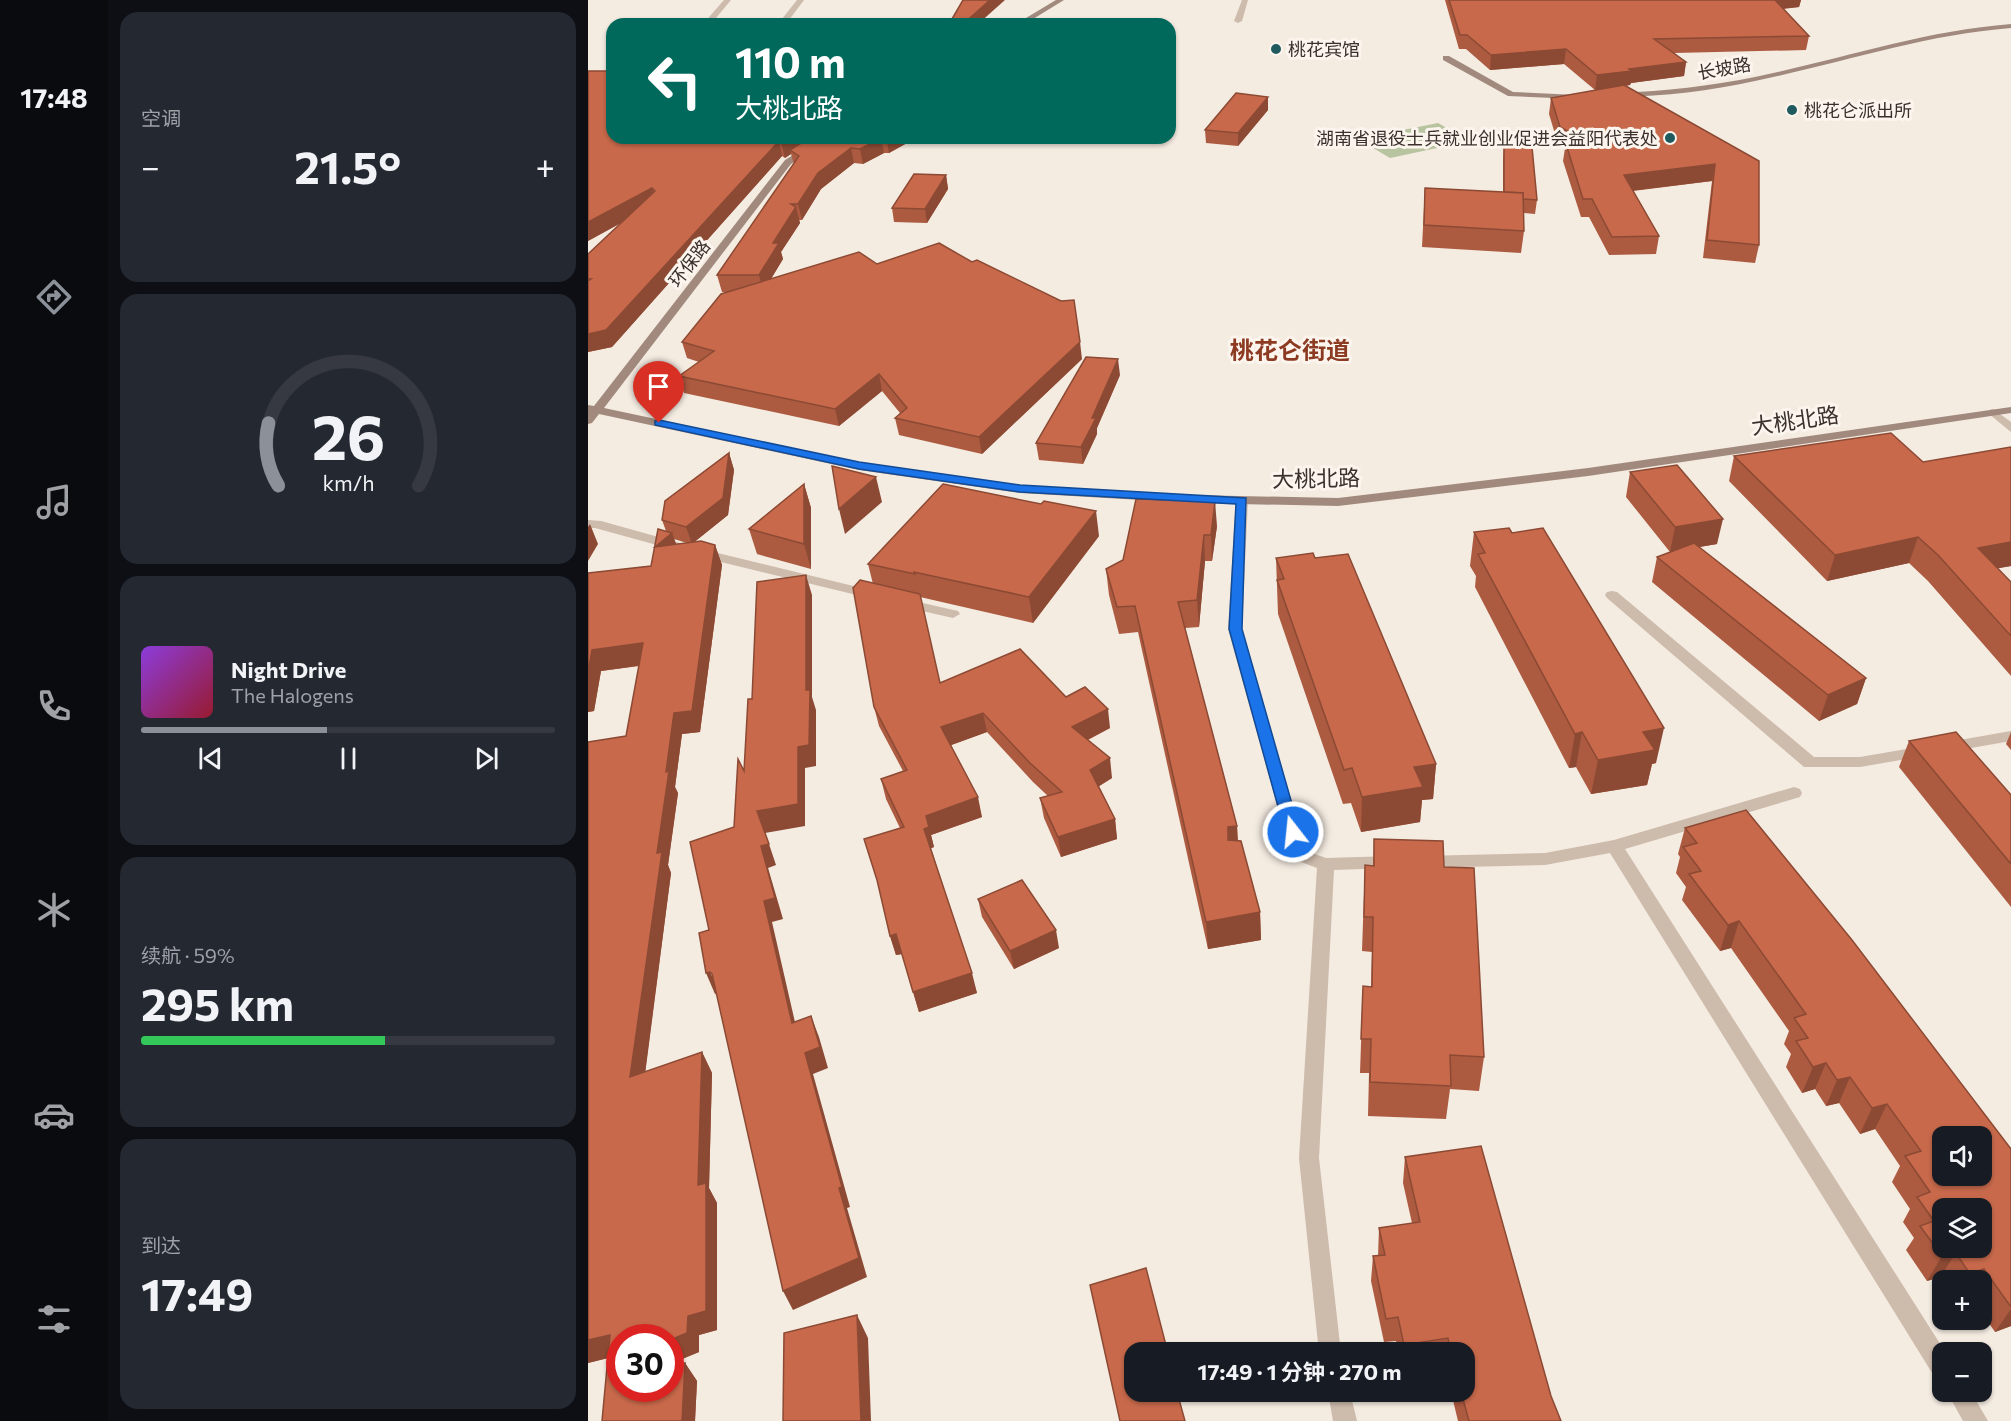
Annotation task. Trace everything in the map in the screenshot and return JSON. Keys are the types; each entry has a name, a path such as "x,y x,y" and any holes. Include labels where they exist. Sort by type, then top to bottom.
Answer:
{"street":[{"path":"712,18 728,0"},
{"path":"787,18 801,0"},
{"path":"1030,18 1061,0"},
{"path":"1238,21 1245,0"},
{"name":"长坡路","path":"1608,96 1668,94 1776,74 1871,48 1980,27 2011,26"},
{"path":"1446,58 1511,94 1585,96"},
{"name":"环保路","path":"588,421 592,409 788,162 817,144"},
{"name":"大桃北路","path":"592,409 859,466 1020,489 1242,500 1338,502 1588,472 2011,410"},
{"path":"1993,412 2011,428"},
{"path":"1242,500 1235,629 1299,855 1326,864 1545,859 1614,846 1794,792"},
{"path":"588,524 953,614"},
{"path":"1612,595 1810,763 1860,762 2011,736"},
{"path":"1614,846 1932,1352"},
{"path":"1326,864 1309,1158 1329,1342"},
{"path":"1341,1402 1345,1421"},
{"path":"1964,1402 1976,1421"}],"green space":[{"path":"1438,123 1470,141 1390,158 1358,139"}],"building":[{"path":"963,0 990,0 970,18 952,18"},
{"path":"1449,0 1775,0 1809,36 1654,39 1686,62 1597,75 1566,49 1491,55 1467,35 1460,35"},
{"path":"588,71 606,71 606,144 776,144 606,330 588,334 588,281 591,279 588,279 588,254 655,191 652,188 588,222"},
{"path":"1624,85 1759,161 1759,245 1707,240 1715,164 1624,175 1659,236 1612,237 1592,199 1583,199 1566,144 1593,145 1560,127 1551,98"},
{"path":"1236,93 1268,97 1238,133 1205,130"},
{"path":"800,144 870,144 860,149 851,148 818,173 798,204 791,204 796,207 773,243 779,243 759,275 717,275 799,156 790,150"},
{"path":"1504,146 1532,147 1537,200 1523,199 1523,193 1504,192"},
{"path":"914,174 946,175 925,209 892,208"},
{"path":"1425,188 1523,193 1524,231 1424,225"},
{"path":"939,243 972,262 977,260 1061,301 1074,300 1080,342 979,437 895,418 907,408 879,374 835,409 679,376 714,351 682,342 721,294 859,252 877,264"},
{"path":"1086,357 1118,359 1092,418 1096,418 1081,447 1036,443"},
{"path":"1891,433 1923,462 2011,447 2011,542 1978,548 2011,582 2011,636 1938,555 1918,537 1835,555 1734,456"},
{"path":"729,453 723,498 686,527 662,520 665,501"},
{"path":"1677,465 1723,519 1675,527 1630,472"},
{"path":"832,466 876,477 839,509"},
{"path":"804,484 804,544 749,529"},
{"path":"943,484 1041,504 1044,501 1096,511 1029,597 868,564"},
{"path":"1136,499 1215,501 1211,535 1204,535 1197,600 1178,602 1237,826 1228,827 1228,840 1241,841 1260,912 1206,922 1135,606 1117,607 1106,569 1123,560"},
{"path":"1509,528 1512,533 1543,528 1664,728 1643,732 1655,750 1598,760 1582,732 1575,734 1478,554 1485,553 1474,532"},
{"path":"658,529 672,533 655,547 701,541 715,545 692,711 674,713 666,772 669,771 657,853 662,852 630,1077 702,1052 698,1185 706,1183 706,1311 688,1316 687,1333 684,1334 684,1324 606,1324 606,1336 588,1340 588,742 626,736 643,643 592,650 588,673 588,573 651,566"},
{"path":"1694,543 1866,678 1828,695 1657,557"},
{"path":"1313,553 1315,558 1348,554 1436,764 1414,767 1423,787 1362,797 1352,768 1344,770 1277,580 1284,579 1276,558"},
{"path":"806,575 806,690 810,690 809,745 798,747 798,804 757,811 769,844 761,846 775,898 764,901 792,1023 811,1016 820,1047 805,1053 859,1258 783,1291 712,974 706,973 699,933 709,930 690,842 734,827 738,759 744,771 748,699 752,699 757,582"},
{"path":"860,580 920,594 940,683 1020,649 1066,697 1085,687 1108,709 1072,727 1110,758 1090,770 1115,819 1058,837 1040,798 1062,792 1030,763 983,713 941,727 978,797 926,816 929,827 924,829 972,973 913,992 896,934 890,936 877,880 864,839 904,827 881,779 907,770 874,707 853,588"},
{"path":"1956,732 2011,795 2011,864 1909,741"},
{"path":"1746,810 1852,940 2011,1149 2011,1307 1992,1280 1992,1270 1967,1270 1959,1258 1992,1258 1992,1198 1932,1198 1932,1218 1917,1197 1930,1192 1905,1156 1921,1151 1887,1104 1872,1108 1850,1077 1837,1080 1826,1063 1813,1067 1796,1041 1808,1038 1794,1018 1806,1014 1739,921 1728,925 1689,874 1701,871 1683,847 1697,843 1685,828"},
{"path":"1374,839 1443,841 1444,867 1474,868 1484,1057 1450,1055 1451,1086 1370,1082 1371,1039 1361,1039 1363,986 1372,987 1373,917 1364,917 1365,865 1374,866"},
{"path":"1022,880 1056,930 1010,951 978,899"},
{"path":"1481,1146 1551,1396 1561,1421 1469,1421 1464,1402 1475,1402 1475,1342 1449,1342 1448,1338 1403,1342 1398,1317 1386,1319 1373,1256 1385,1255 1379,1228 1420,1222 1405,1157"},
{"path":"1932,1222 1932,1242 1920,1226"},
{"path":"1146,1268 1165,1342 1124,1342 1124,1402 1180,1402 1185,1421 1120,1421 1090,1285"},
{"path":"857,1315 861,1421 783,1421 784,1333"},
{"path":"606,1378 606,1402 683,1402 682,1421 602,1421"}],"place":[{"name":"桃花宾馆","path":"1276,49"},
{"name":"桃花仑派出所","path":"1792,110"},
{"name":"湖南省退役士兵就业创业促进会益阳代表处","path":"1670,138"}],"district":[{"name":"桃花仑街道","path":"1290,349"}],"route":[{"path":"659,423 859,466 1020,489 1242,500 1235,629 1293,832"}]}
